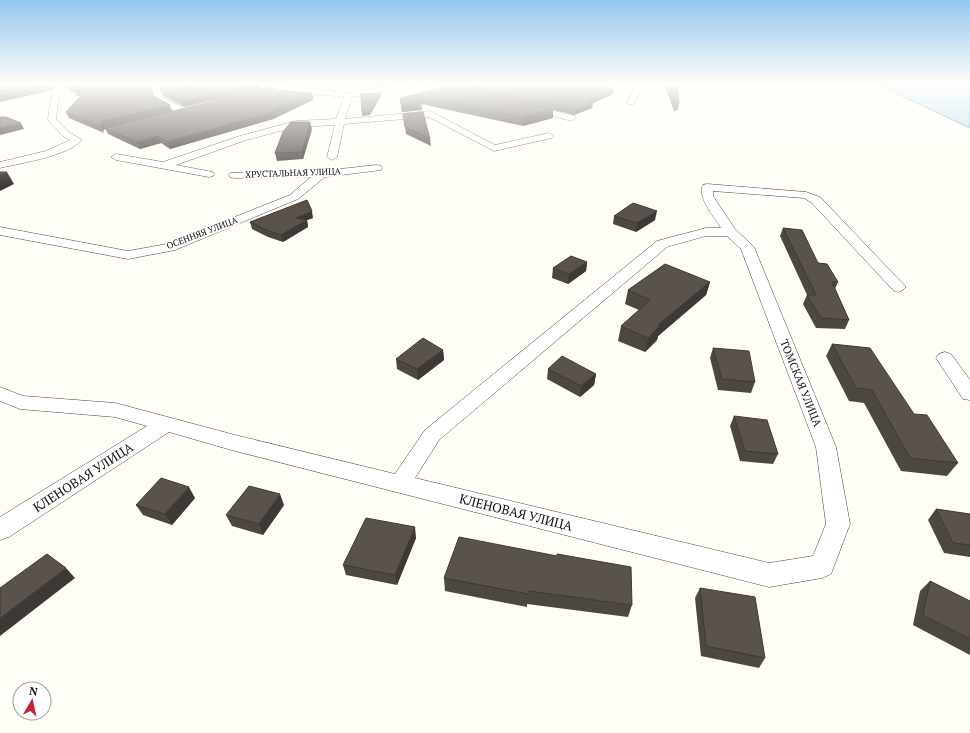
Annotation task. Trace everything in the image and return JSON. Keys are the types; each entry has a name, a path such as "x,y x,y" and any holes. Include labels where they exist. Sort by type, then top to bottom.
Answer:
{"street":[{"path":"0,166 56,151 71,145 77,140 66,134 52,120 52,118"},
{"path":"332,157 341,118"},
{"path":"163,166 243,138 296,124 383,118"},
{"path":"438,118 494,148 549,136"},
{"path":"116,157 209,174"},
{"name":"ХРУСТАЛЬНАЯ УЛИЦА","path":"234,175 322,174 377,168"},
{"name":"ОСЕННЯЯ УЛИЦА","path":"0,231 128,255 170,247 294,197 322,174"},
{"path":"730,232 707,196 707,187 806,195 816,200 898,287"},
{"path":"400,484 432,435 662,244 706,232 730,232"},
{"name":"ТОМСКАЯ УЛИЦА","path":"730,232 747,247 826,447 838,524"},
{"path":"945,358 970,394"},
{"name":"КЛЕНОВАЯ УЛИЦА","path":"0,393 20,402 115,410 400,484 769,576 822,566 838,524"},
{"name":"КЛЕНОВАЯ УЛИЦА","path":"0,530 166,424"}],"water":[{"path":"949,118 970,118 970,128"}],"building":[{"path":"0,118 9,118 21,123 0,128"},
{"path":"80,118 115,118 103,121 100,125 101,127"},
{"path":"144,118 250,118 168,142 158,136 137,142 105,128"},
{"path":"404,118 425,118 430,139 405,127"},
{"path":"291,122 310,122 302,152 275,153 283,132"},
{"path":"0,172 7,172 0,175"},
{"path":"307,200 312,211 296,218 307,220 281,235 250,222"},
{"path":"633,203 657,211 637,223 614,216"},
{"path":"783,228 802,230 818,263 827,264 838,282 832,282 849,320 821,318 807,295 816,295"},
{"path":"571,256 587,262 569,274 553,268"},
{"path":"665,264 710,282 658,325 660,326 648,338 621,326 650,300 628,290"},
{"path":"423,338 443,350 417,369 396,359"},
{"path":"832,344 870,348 914,414 927,415 958,463 910,458 872,390 856,388"},
{"path":"713,348 749,351 755,382 722,379"},
{"path":"562,356 596,374 581,386 548,369"},
{"path":"734,416 767,420 778,454 745,451"},
{"path":"161,478 189,487 165,514 136,505"},
{"path":"249,486 280,494 259,524 226,515"},
{"path":"936,509 970,514 970,545 953,543"},
{"path":"366,518 415,527 395,575 343,565"},
{"path":"459,537 557,556 557,554 631,567 632,605 529,591 528,594 444,578"},
{"path":"47,554 66,568 0,618 0,588"},
{"path":"930,581 970,601 970,639 923,615"},
{"path":"700,588 755,597 765,658 706,646"}]}
